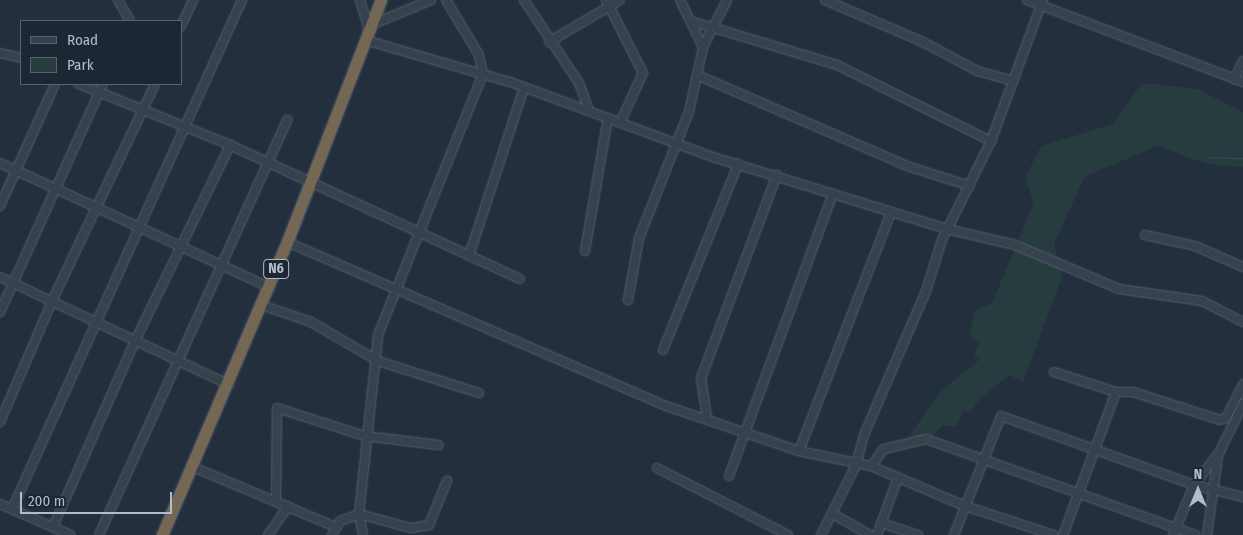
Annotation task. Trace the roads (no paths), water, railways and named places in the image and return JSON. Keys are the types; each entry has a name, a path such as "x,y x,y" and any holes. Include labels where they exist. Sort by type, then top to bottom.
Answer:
{"highway":[{"name":"N6","path":"162,535 229,385 287,242 380,0"}],"street":[{"path":"118,0 129,20"},
{"path":"182,24 193,0"},
{"path":"12,510 98,322 138,226 242,0"},
{"path":"360,0 368,32"},
{"path":"368,32 431,0"},
{"path":"363,535 359,514 365,436 378,361 378,335 483,74 479,56 446,0"},
{"path":"524,0 549,42 579,83 589,111"},
{"path":"549,42 608,3 620,0"},
{"path":"680,0 694,22 703,47"},
{"path":"628,300 639,238 675,142 689,112 703,47 727,0"},
{"path":"825,0 924,42 977,71 1014,80"},
{"path":"1027,0 1042,3 1243,82"},
{"path":"608,3 643,73 620,123"},
{"path":"821,535 856,465 864,435 926,291 947,229 991,141 1042,3"},
{"path":"694,22 837,64 991,141"},
{"path":"368,32 738,164 947,229 1015,245 1118,290 1202,301 1243,322"},
{"path":"0,53 20,58"},
{"path":"1234,79 1243,61"},
{"path":"697,74 907,166 970,186"},
{"path":"0,206 55,85"},
{"path":"81,85 144,108 230,145 309,185 520,279"},
{"path":"0,312 102,85"},
{"path":"0,422 52,301 98,208 155,85"},
{"path":"469,256 524,88"},
{"path":"586,251 608,118"},
{"path":"99,535 287,120"},
{"path":"53,527 136,339 230,145"},
{"path":"0,163 221,263 268,287"},
{"path":"663,350 738,164"},
{"path":"707,418 701,378 778,176"},
{"path":"729,476 744,430 833,194"},
{"path":"799,452 892,212"},
{"path":"1144,235 1195,246 1243,267"},
{"path":"287,242 396,293 666,406 744,430 799,452 856,465 872,466 897,480 966,506 1053,535"},
{"path":"0,277 179,359 229,385"},
{"path":"261,305 311,322 378,361 479,393"},
{"path":"1054,372 1116,392 1134,392 1220,420 1226,418 1243,384"},
{"path":"1063,535 1116,392"},
{"path":"1173,535 1194,485 1219,453 1243,404"},
{"path":"276,500 277,408 365,436 438,446"},
{"path":"954,535 982,459 1001,416 1194,485 1243,497"},
{"path":"872,466 884,449 914,439 982,459 1079,494 1177,526 1195,535"},
{"path":"1207,535 1210,490 1219,453"},
{"path":"193,466 336,527"},
{"path":"657,468 788,535"},
{"path":"878,535 897,480"},
{"path":"332,535 336,527 346,518 359,514 411,528 429,525 446,481"},
{"path":"0,504 71,535"},
{"path":"268,535 288,506"},
{"path":"833,514 870,535"},
{"path":"881,523 918,535"}],"waterway":[{"path":"1206,157 1243,158"}]}
